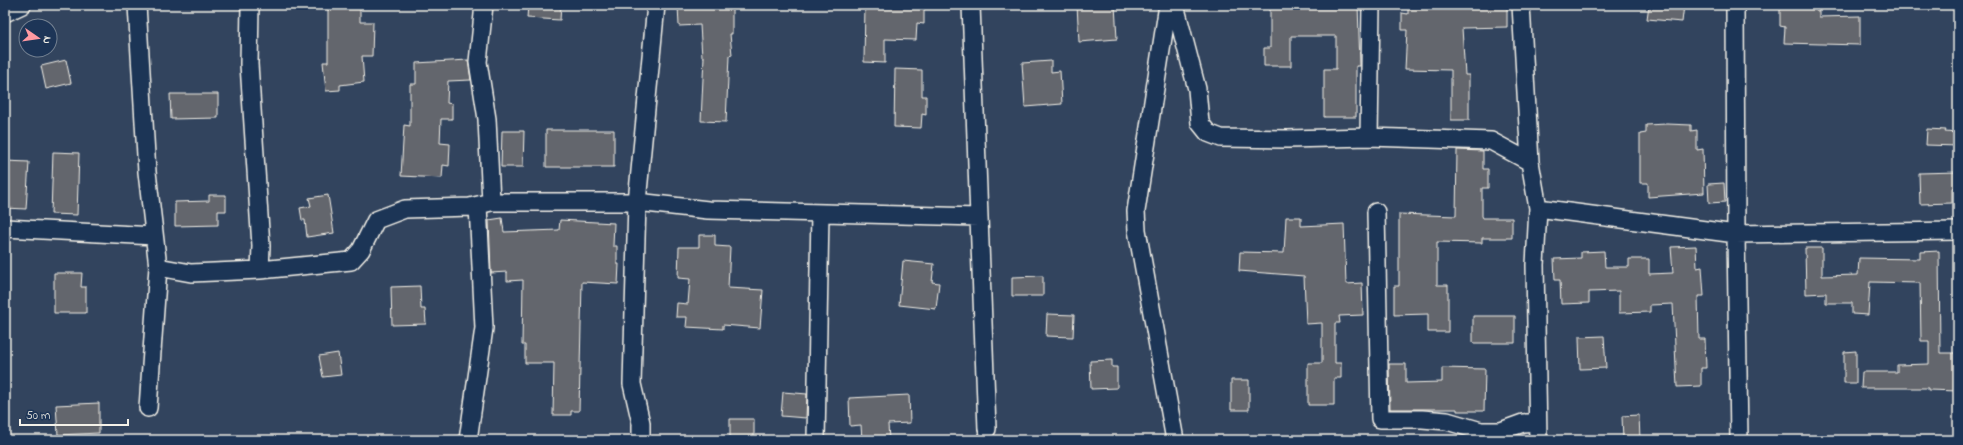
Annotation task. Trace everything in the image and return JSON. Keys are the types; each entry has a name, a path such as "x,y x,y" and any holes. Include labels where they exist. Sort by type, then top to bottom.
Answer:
{"street":[{"path":"5,13 22,5"},
{"path":"137,5 147,172 158,267 148,408"},
{"path":"250,5 250,64 261,246 260,270"},
{"path":"468,440 484,328 484,203 487,119 478,62 484,5"},
{"path":"641,440 641,423 632,384 637,202 656,5"},
{"path":"971,5 987,429"},
{"path":"1168,5 1136,211 1137,230 1175,440"},
{"path":"1175,5 1197,89 1200,123 1208,133 1221,138 1369,138 1491,141 1530,162"},
{"path":"1369,138 1371,5"},
{"path":"1521,5 1530,162 1538,208 1535,264 1538,440"},
{"path":"1735,5 1739,440"},
{"path":"158,267 191,273 260,270 351,261 361,250 376,220 405,208 484,203 637,202 708,210 978,217"},
{"path":"1538,208 1736,234 1958,231"},
{"path":"1376,212 1380,419 1422,419 1447,421 1481,431 1501,431 1523,423 1537,422"},
{"path":"816,440 820,213"},
{"path":"5,228 154,236"}],"building":[{"path":"328,5 360,5 360,22 373,22 372,56 362,56 364,82 340,85 340,90 326,91 323,62 328,62"},
{"path":"528,5 561,5 560,20 527,18"},
{"path":"678,5 732,5 732,34 730,34 732,55 729,56 726,122 701,121 704,57 702,57 700,25 679,26"},
{"path":"865,5 924,5 924,24 917,23 916,40 885,39 885,63 864,62"},
{"path":"1077,5 1115,5 1117,39 1079,42"},
{"path":"1270,5 1358,5 1360,66 1356,66 1356,117 1324,117 1324,69 1336,69 1336,36 1291,36 1291,66 1264,66 1264,48 1270,48"},
{"path":"1507,5 1507,27 1462,28 1465,75 1469,75 1469,120 1451,120 1451,70 1405,69 1407,30 1402,30 1402,13 1408,14 1408,6 1438,8"},
{"path":"1649,5 1684,5 1682,22 1647,19"},
{"path":"1780,5 1817,5 1816,11 1819,11 1819,17 1860,16 1860,45 1784,43 1785,27 1780,26"},
{"path":"66,60 71,83 46,89 41,66"},
{"path":"468,60 471,80 448,81 447,103 452,104 452,119 441,119 440,143 450,144 449,166 443,165 442,178 401,176 404,125 410,126 410,84 416,84 416,63"},
{"path":"1051,61 1051,72 1060,71 1062,104 1025,107 1022,63"},
{"path":"895,69 922,70 922,96 926,96 926,115 922,114 921,128 894,127"},
{"path":"170,94 218,94 218,118 171,119"},
{"path":"1646,125 1691,125 1691,131 1697,130 1697,150 1703,149 1704,193 1648,197 1648,183 1640,183 1640,134 1646,133"},
{"path":"1927,129 1946,130 1945,132 1958,133 1958,146 1926,145"},
{"path":"546,130 614,130 614,167 546,167"},
{"path":"502,131 524,131 523,167 501,167"},
{"path":"1457,150 1483,151 1483,169 1488,169 1488,188 1482,188 1482,216 1483,218 1512,218 1512,238 1482,238 1482,243 1437,242 1437,285 1448,285 1448,332 1428,332 1428,314 1394,315 1394,286 1399,286 1399,214 1456,216"},
{"path":"53,152 79,153 77,215 51,214"},
{"path":"5,161 29,162 26,209 5,208"},
{"path":"1958,172 1958,188 1952,188 1952,203 1920,204 1919,173"},
{"path":"1724,183 1725,202 1709,203 1708,184"},
{"path":"209,195 226,195 226,211 218,211 218,225 175,226 175,202 209,201"},
{"path":"328,195 334,233 307,237 305,220 302,220 300,208 311,206 309,198"},
{"path":"1286,217 1301,217 1301,226 1344,224 1346,284 1362,283 1363,315 1339,316 1340,323 1335,323 1335,363 1341,363 1341,378 1334,378 1334,405 1308,405 1308,363 1322,363 1322,323 1306,324 1304,276 1239,271 1240,252 1284,253"},
{"path":"502,218 504,232 559,230 560,220 614,223 613,246 617,246 617,264 619,264 618,284 582,282 579,411 571,411 571,415 553,415 554,363 525,363 525,345 522,345 523,280 507,281 507,272 491,273 489,220"},
{"path":"699,235 715,235 715,246 730,247 728,288 763,290 760,328 723,325 723,329 686,327 687,317 676,317 677,303 688,304 690,279 678,278 679,247 699,247"},
{"path":"1696,246 1697,268 1702,267 1704,296 1698,296 1699,339 1705,339 1706,368 1701,368 1701,386 1677,387 1673,304 1650,305 1650,312 1619,313 1619,291 1589,292 1589,303 1561,304 1560,280 1555,280 1554,259 1581,258 1581,252 1604,251 1605,267 1629,267 1629,259 1649,259 1649,274 1673,273 1671,247"},
{"path":"1805,248 1822,248 1822,276 1858,275 1859,258 1920,259 1920,252 1939,251 1940,353 1958,353 1958,391 1928,390 1928,388 1861,388 1862,372 1897,372 1897,365 1929,364 1929,341 1921,341 1920,283 1870,282 1868,315 1852,314 1852,303 1826,303 1826,293 1806,294"},
{"path":"903,261 934,264 932,282 939,283 936,309 899,305"},
{"path":"54,273 82,273 81,287 86,287 86,313 54,313"},
{"path":"1043,276 1043,296 1012,296 1012,277"},
{"path":"420,286 421,309 425,309 426,324 392,325 391,287"},
{"path":"1047,314 1074,315 1073,337 1046,336"},
{"path":"1473,316 1515,316 1515,343 1473,343"},
{"path":"1604,336 1606,368 1580,369 1579,337"},
{"path":"1856,351 1856,383 1844,383 1844,352"},
{"path":"338,353 341,375 323,377 319,356"},
{"path":"1112,360 1112,367 1117,367 1117,388 1091,389 1090,361"},
{"path":"1389,364 1406,364 1406,383 1442,382 1442,368 1485,369 1484,411 1457,411 1457,409 1390,409"},
{"path":"1231,380 1249,380 1249,410 1231,410"},
{"path":"783,392 807,394 806,418 781,416"},
{"path":"909,395 910,423 888,424 889,440 862,440 861,425 850,426 849,398"},
{"path":"99,403 99,433 58,435 56,405"},
{"path":"1639,415 1640,440 1623,440 1622,416"},
{"path":"730,419 754,419 754,440 730,440"}]}
